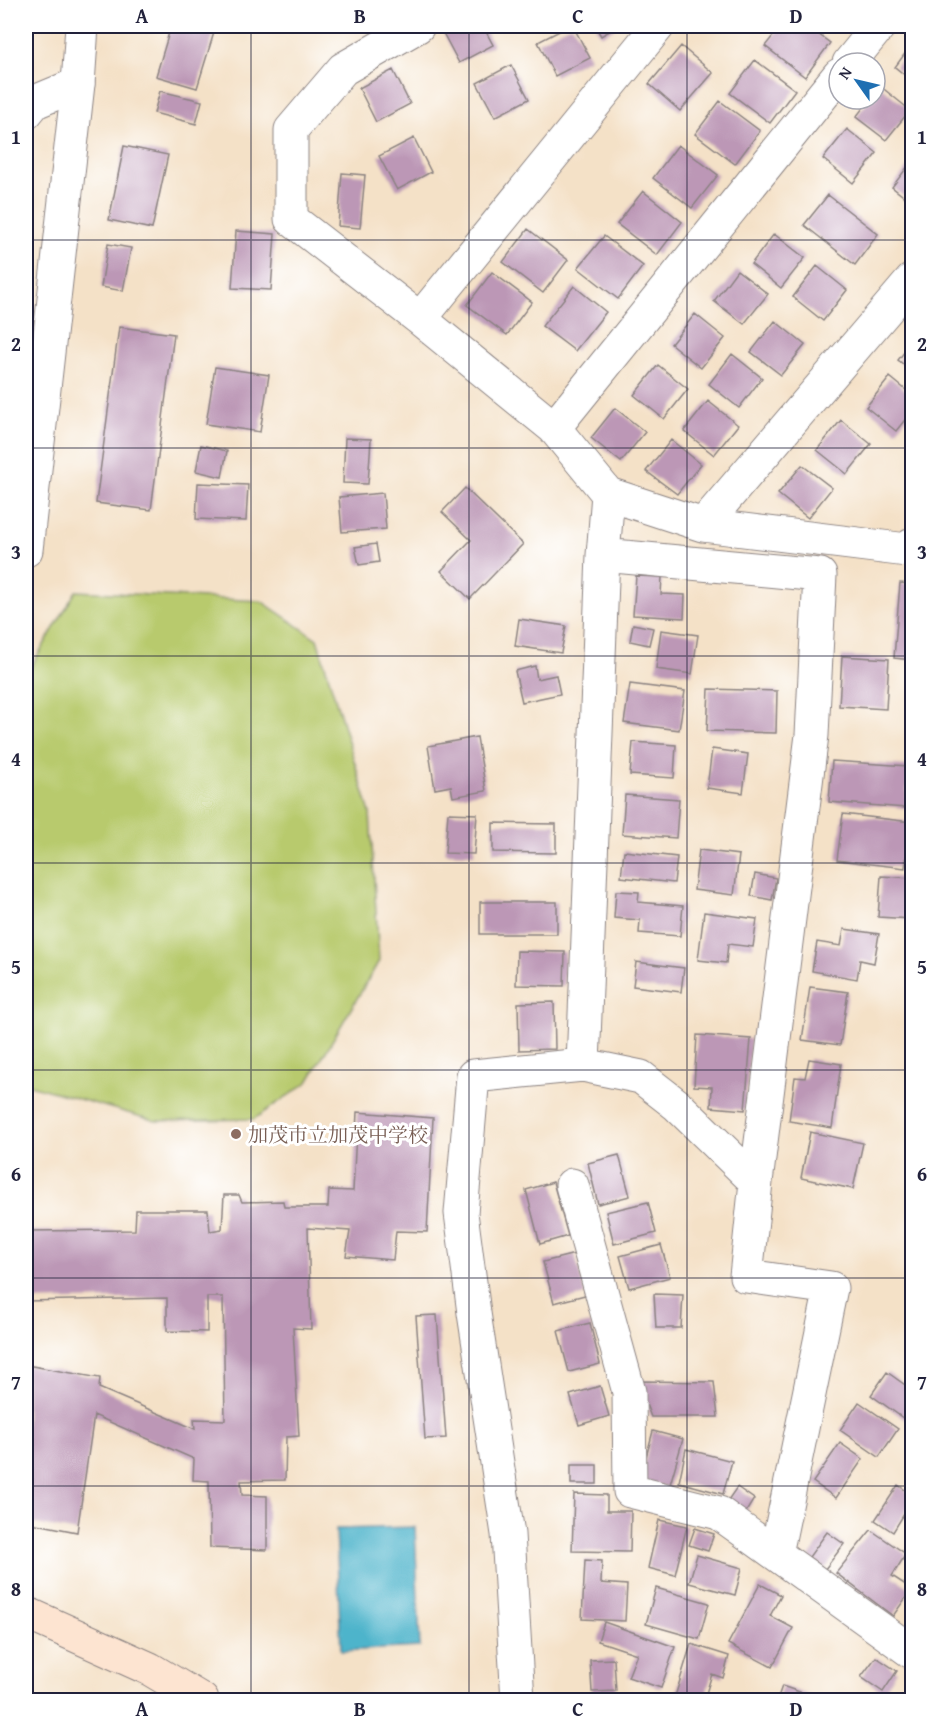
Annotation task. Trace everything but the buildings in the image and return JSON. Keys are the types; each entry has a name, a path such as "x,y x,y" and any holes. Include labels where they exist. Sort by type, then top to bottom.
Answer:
{"main road":[{"path":"26,1613 150,1669 202,1701"}],"street":[{"path":"26,550 78,84 82,26"},
{"path":"418,26 343,69 291,130 291,219 420,319 554,428 608,494 703,525 907,550 912,545"},
{"path":"420,319 658,26"},
{"path":"859,51 879,26"},
{"path":"26,113 34,102 78,84"},
{"path":"554,428 827,90"},
{"path":"703,525 912,280"},
{"path":"583,1065 603,555 608,494"},
{"path":"603,555 820,575 812,735 746,1276 831,1288 776,1554"},
{"path":"518,1701 508,1534 461,1213 473,1076 583,1065 641,1077 677,1105 756,1182"},
{"path":"572,1185 629,1392 630,1491 719,1513 912,1652"}],"green space":[{"path":"76,591 261,601 317,639 370,813 379,961 308,1082 254,1119 156,1121 26,1084 26,675"}],"water":[{"path":"415,1527 420,1647 341,1651 336,1529"}],"place":[{"name":"加茂市立加茂中学校","path":"236,1134"}]}
